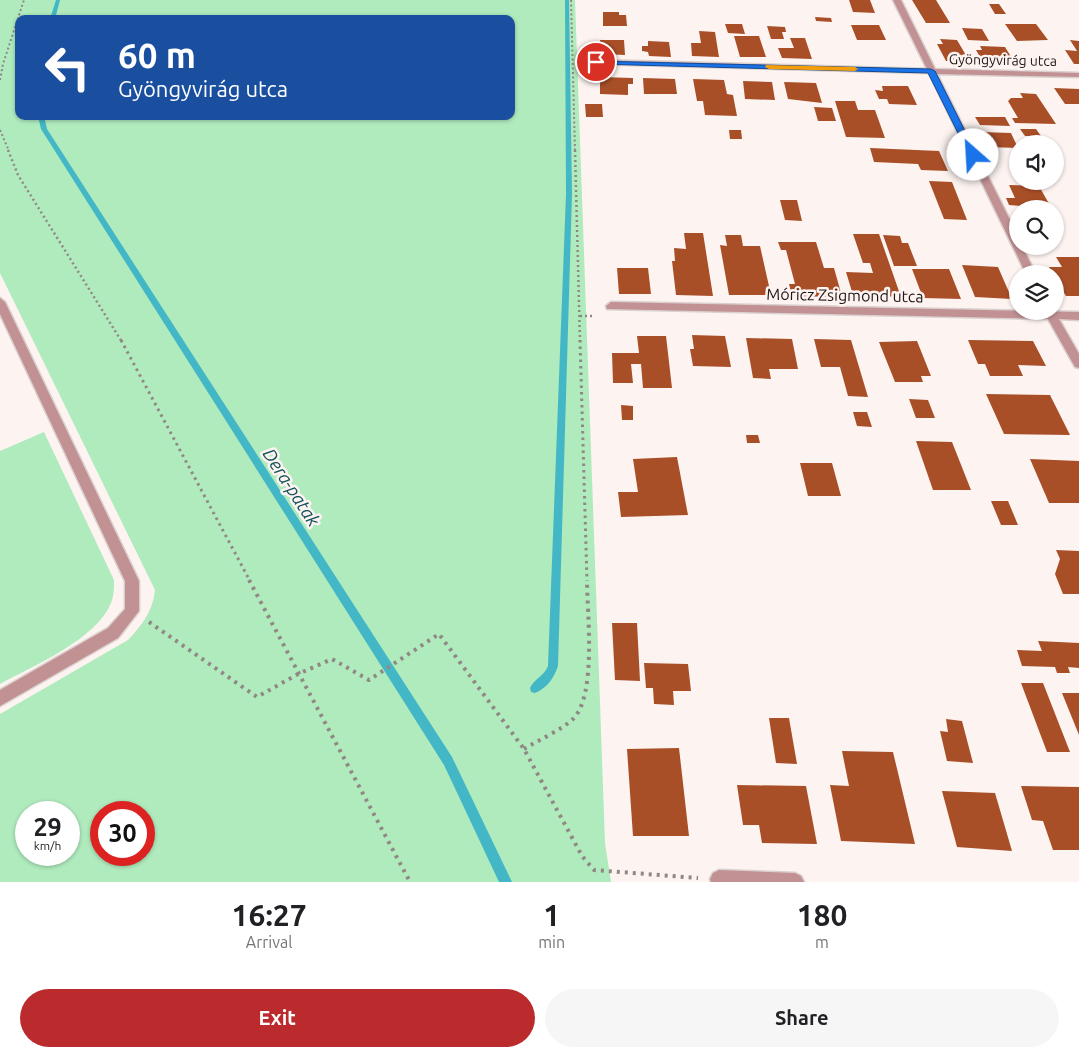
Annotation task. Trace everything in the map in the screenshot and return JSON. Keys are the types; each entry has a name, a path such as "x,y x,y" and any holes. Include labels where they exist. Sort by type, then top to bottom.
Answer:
{"street":[{"path":"897,0 1027,265"},
{"name":"Gyöngyvirág utca","path":"596,62 1079,75"},
{"path":"0,302 132,581 132,610 113,633 0,698"},
{"name":"Móricz Zsigmond utca","path":"611,306 1009,313"},
{"name":"Móricz Zsigmond utca","path":"1064,315 1079,316"},
{"path":"1053,320 1079,364"},
{"path":"719,879 795,882"}],"path":[{"path":"19,15 24,0"},
{"path":"524,749 573,719 583,704 589,670 571,0"},
{"path":"0,80 2,64 15,26"},
{"path":"0,130 18,175 124,345 410,882"},
{"path":"580,316 601,316"},
{"path":"132,610 257,697 332,658 370,680 439,634 524,749 582,856 594,870 719,879"}],"green space":[{"path":"0,0 575,0 605,843 611,882 0,882 0,714 128,640 146,617 154,598 155,590 0,273"},
{"path":"44,432 114,580 113,595 104,616 78,640 46,660 0,684 0,451"}],"building":[{"path":"849,0 870,0 875,13 853,12"},
{"path":"912,0 936,0 950,23 926,23"},
{"path":"989,4 999,4 1006,14 995,14"},
{"path":"603,12 619,12 619,15 626,15 627,26 603,26"},
{"path":"815,17 831,18 832,22 816,21"},
{"path":"725,24 742,24 745,34 728,33"},
{"path":"1005,24 1036,24 1048,40 1017,41"},
{"path":"851,25 879,25 886,40 857,40"},
{"path":"767,26 785,27 786,32 782,32 784,39 771,39"},
{"path":"962,28 982,29 989,41 968,40"},
{"path":"699,31 715,32 719,57 692,56 691,43 701,43"},
{"path":"734,36 759,36 766,57 740,57"},
{"path":"790,38 805,38 812,59 782,58 778,48 794,48"},
{"path":"940,39 957,40 970,62 946,61 937,44 943,44"},
{"path":"600,40 624,40 625,55 601,54"},
{"path":"1070,40 1079,41 1079,64 1074,64 1065,50 1077,51"},
{"path":"648,41 669,42 671,57 649,56 648,52 642,51 642,46 648,46"},
{"path":"980,46 1005,47 1015,63 983,62 976,50 982,50"},
{"path":"600,77 633,78 633,84 628,84 628,95 600,94"},
{"path":"643,78 675,79 677,94 644,94"},
{"path":"693,79 724,80 727,94 733,95 737,116 705,115 703,101 697,101"},
{"path":"743,81 772,82 775,100 745,99"},
{"path":"784,82 816,83 822,103 788,99"},
{"path":"882,86 908,86 917,105 889,104 887,99 879,99 875,90 883,91"},
{"path":"1054,88 1079,89 1079,104 1065,104"},
{"path":"1020,93 1036,94 1056,124 1015,123 1012,118 1018,118 1008,101 1011,98 1023,98"},
{"path":"835,101 855,101 858,110 875,110 885,138 846,137"},
{"path":"585,104 602,104 603,117 586,117"},
{"path":"814,107 832,108 836,121 818,121"},
{"path":"975,117 1005,117 1010,126 980,125"},
{"path":"1020,129 1036,129 1040,135 1024,135"},
{"path":"729,130 741,130 742,139 730,139"},
{"path":"981,132 1011,133 1012,135 1009,135 1009,148 988,147"},
{"path":"870,148 939,151 948,171 921,170 918,164 874,162"},
{"path":"929,181 952,182 967,220 944,219"},
{"path":"1011,190 1041,190 1047,200 1009,200 1009,205 1006,198 1015,198"},
{"path":"780,200 797,200 802,221 785,220"},
{"path":"684,233 703,233 713,296 676,295 672,261 675,261 674,248 686,249"},
{"path":"853,234 879,234 901,297 853,295 846,272 873,273 870,263 863,263"},
{"path":"725,235 741,235 743,246 760,246 771,295 729,295 720,245 727,246"},
{"path":"883,235 900,236 902,243 908,243 917,266 894,266"},
{"path":"778,242 816,242 824,268 834,268 841,293 832,293 833,297 792,296 789,284 795,284 786,250 781,250"},
{"path":"1056,257 1079,257 1079,296 1066,296 1064,293 1064,265 1061,265"},
{"path":"962,265 998,267 1009,292 1009,299 975,297"},
{"path":"617,268 648,268 651,294 619,294"},
{"path":"912,269 949,269 961,299 923,298"},
{"path":"692,335 725,336 731,367 693,366 690,349 694,349"},
{"path":"637,336 666,336 672,388 643,388 641,364 631,364 633,383 613,383 612,353 639,353"},
{"path":"746,338 792,339 798,369 769,369 771,379 753,378"},
{"path":"814,339 851,340 868,397 848,396 840,367 821,367"},
{"path":"968,340 1033,341 1046,366 1018,365 1023,376 990,376 985,364 978,364"},
{"path":"917,341 931,376 921,376 923,382 895,382 879,342"},
{"path":"986,394 1050,395 1070,435 1004,434"},
{"path":"909,399 928,400 935,418 916,418"},
{"path":"621,405 633,406 633,420 622,420"},
{"path":"853,412 867,412 872,427 857,426"},
{"path":"746,435 758,435 760,443 747,443"},
{"path":"916,441 952,442 971,490 933,490"},
{"path":"677,457 688,515 621,517 618,492 638,492 633,459"},
{"path":"1030,459 1079,461 1079,503 1049,503"},
{"path":"800,463 832,463 841,496 808,496"},
{"path":"991,501 1008,501 1018,525 1001,525"},
{"path":"1056,550 1079,551 1079,594 1063,594 1055,574 1060,559"},
{"path":"612,623 637,623 640,681 615,680"},
{"path":"1038,641 1079,643 1079,668 1068,667 1070,673 1057,673 1055,667 1022,666 1017,650 1042,651"},
{"path":"644,663 688,664 691,691 673,691 674,705 654,704 653,688 646,688"},
{"path":"1021,683 1043,683 1070,752 1047,752"},
{"path":"1062,693 1079,693 1079,735"},
{"path":"769,718 789,718 797,764 776,763"},
{"path":"946,719 962,721 973,763 947,761 940,731 948,732"},
{"path":"679,748 689,836 633,836 627,749"},
{"path":"842,751 893,752 915,844 841,841 830,785 849,786"},
{"path":"737,785 806,786 817,844 762,843 759,825 743,825"},
{"path":"1021,786 1079,787 1079,850 1053,850 1043,821 1032,820"},
{"path":"942,791 995,793 1012,851 957,847"}],"waterway":[{"name":"Dera-patak","path":"53,15 58,0"},
{"path":"535,688 549,676 553,666 569,194 567,0"},
{"name":"Dera-patak","path":"42,120 44,129 448,761 506,882"}],"slow traffic":[{"path":"769,67 855,69"}],"route":[{"path":"596,62 931,71 973,155"}]}
